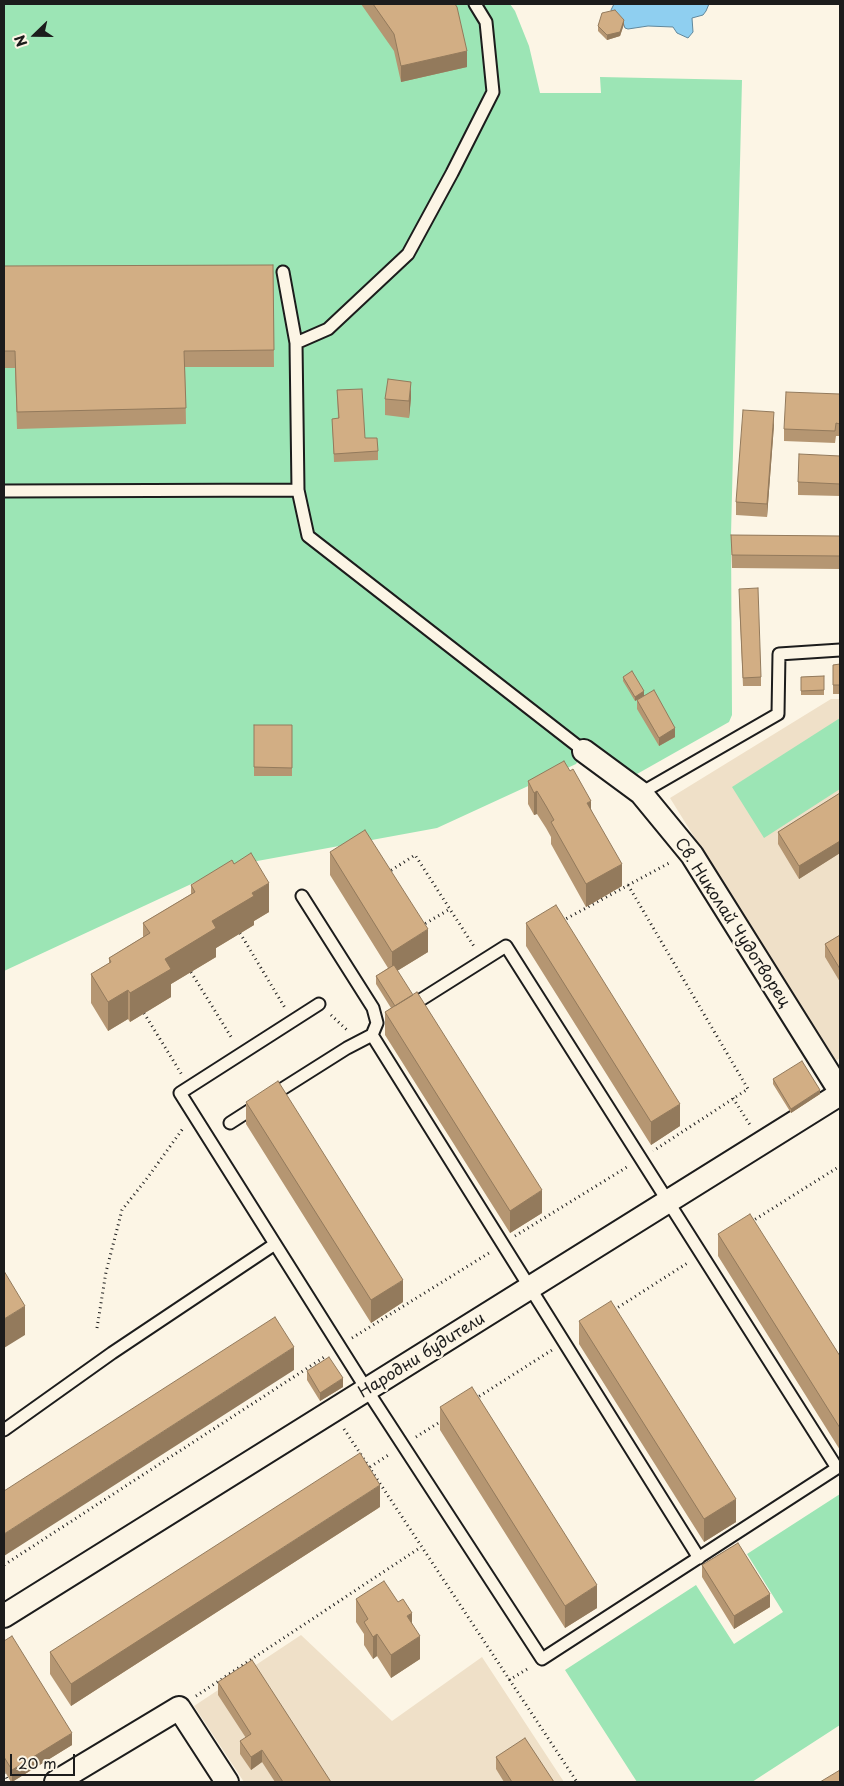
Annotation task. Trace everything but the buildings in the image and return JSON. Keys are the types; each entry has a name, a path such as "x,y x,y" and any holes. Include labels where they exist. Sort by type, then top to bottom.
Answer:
{"street":[{"name":"Св. Николай Чудотворец","path":"584,751 641,793 692,855 840,1092"},
{"name":"Народни будители","path":"4,1616 762,1144 840,1092"},
{"path":"56,1782 179,1708 227,1782"}],"lane":[{"path":"296,343 328,329 408,254 452,174 493,92 486,22 475,4"},
{"path":"283,272 296,343 298,490 308,536 584,751"},
{"path":"4,491 298,490"},
{"path":"641,793 778,714 779,654 840,650"},
{"path":"230,1123 348,1048 372,1035 377,1024 373,1008 302,896"},
{"path":"319,1004 180,1093 367,1390 542,1659 837,1468 506,946 422,999"},
{"path":"372,1035 699,1558"},
{"path":"4,1430 112,1353 275,1244"}],"path":[{"path":"380,877 415,855 483,960"},
{"path":"554,925 665,864"},
{"path":"4,1565 340,1346 641,1159 748,1089 628,885"},
{"path":"414,930 450,909"},
{"path":"240,933 293,1020"},
{"path":"191,972 241,1053"},
{"path":"319,1004 360,1042"},
{"path":"144,1013 189,1087"},
{"path":"733,1098 762,1144"},
{"path":"97,1328 106,1272 122,1210 182,1128 195,1117"},
{"path":"750,1223 840,1166"},
{"path":"613,1311 701,1254"},
{"path":"468,1404 565,1342"},
{"path":"333,1412 577,1782"},
{"path":"370,1467 444,1420"},
{"path":"179,1708 421,1546"},
{"path":"509,1680 542,1659"},
{"path":"4,1773 9,1782"}],"shaded area":[{"path":"831,699 840,699 840,1058 834,1062 670,798"},
{"path":"301,1635 392,1721 482,1657 564,1782 244,1782 194,1706"}],"green space":[{"path":"4,4 510,4 515,11 529,46 540,93 601,93 600,77 742,80 731,535 732,715 729,722 637,774 631,772 591,741 576,764 437,828 230,866 4,971"},
{"path":"840,718 840,789 764,838 732,787"},
{"path":"840,1494 840,1725 752,1782 637,1782 565,1670 696,1585 734,1644 783,1612 747,1554"}],"water":[{"path":"614,4 709,4 703,15 692,18 693,32 688,38 677,33 673,27 648,26 625,28 622,20 612,13 611,10"}]}
